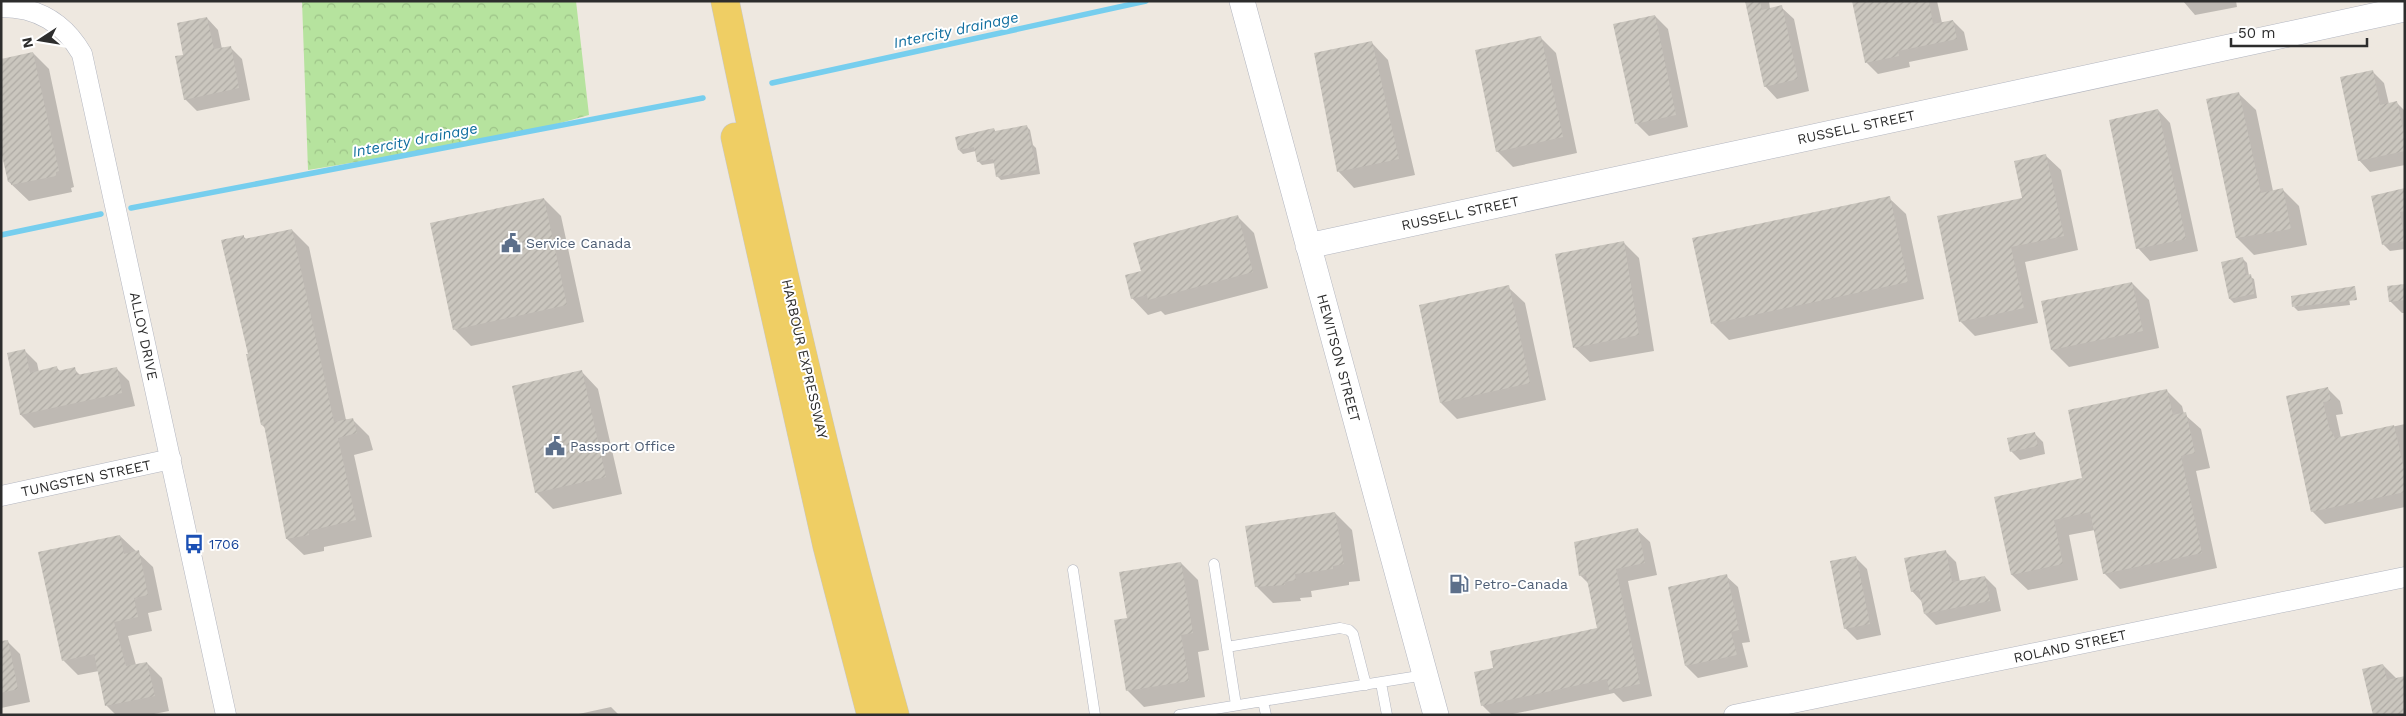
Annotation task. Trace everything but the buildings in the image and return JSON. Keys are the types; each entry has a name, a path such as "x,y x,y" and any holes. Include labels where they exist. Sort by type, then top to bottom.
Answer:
{"main road":[{"name":"HARBOUR EXPRESSWAY","path":"706,1 827,546 871,715"},
{"name":"HARBOUR EXPRESSWAY","path":"727,9 805,361 859,588 895,715"}],"street":[{"name":"HEWITSON STREET","path":"1242,1 1436,715"},
{"name":"ALLOY DRIVE","path":"1,7 18,7 40,13 59,24 74,40 82,54 226,715"},
{"name":"RUSSELL STREET","path":"1308,246 2405,9"},
{"name":"TUNGSTEN STREET","path":"1,496 171,459"},
{"name":"ROLAND STREET","path":"1734,715 2405,577"}],"lane":[{"path":"1214,564 1236,705"},
{"path":"1073,570 1095,715"},
{"path":"1227,647 1340,628 1348,630 1353,634 1366,685"},
{"path":"1180,715 1425,675"},
{"path":"1381,683 1387,715"},
{"path":"1263,700 1266,715"}],"green space":[{"path":"302,1 576,1 589,115 499,140 308,170"}],"waterway":[{"name":"Intercity drainage","path":"772,83 1146,1"},
{"name":"Intercity drainage","path":"131,208 703,98"},
{"name":"Intercity drainage","path":"1,235 101,214"}],"place":[{"name":"Service Canada","path":"511,243"},
{"name":"Passport Office","path":"555,446"},
{"name":"1706","path":"194,544"},
{"name":"Petro-Canada","path":"1459,584"}]}
